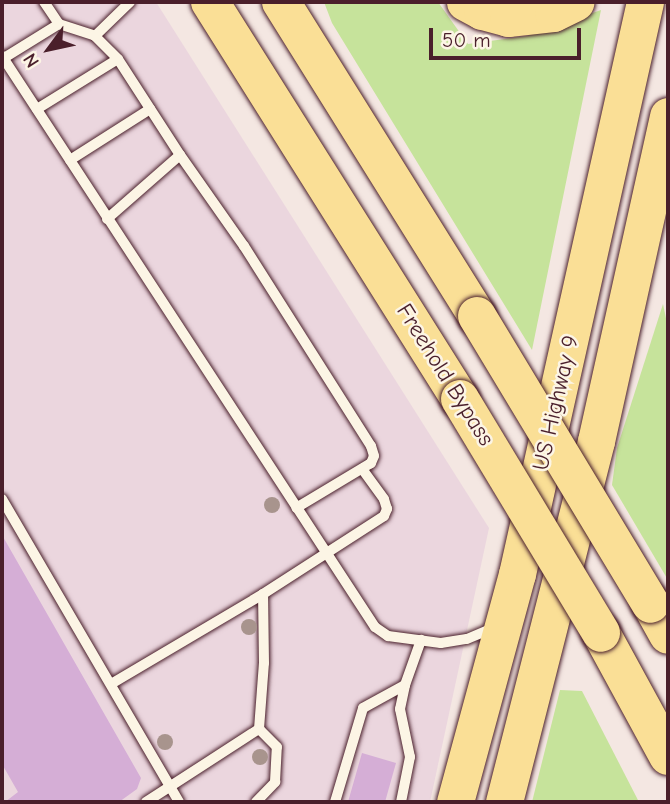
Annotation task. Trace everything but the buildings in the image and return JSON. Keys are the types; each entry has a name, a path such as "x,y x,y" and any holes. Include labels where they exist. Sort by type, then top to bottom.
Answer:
{"highway":[{"path":"188,2 249,94 276,106"},
{"name":"Freehold Bypass","path":"210,2 460,399 601,633 668,756"},
{"path":"281,2 477,316 660,620"},
{"path":"465,2 482,11 508,18 553,13 576,2"},
{"name":"US Highway 9","path":"455,802 543,464 645,2"},
{"name":"US Highway 9","path":"504,802 596,441 668,116"}],"lane":[{"path":"44,2 59,24 95,36 118,59 180,155 244,246 371,446 374,456 362,469 296,509"},
{"path":"95,36 130,2"},
{"path":"59,24 3,57 296,509 376,627 388,636 441,643 467,639 489,631 504,621"},
{"path":"37,109 118,59"},
{"path":"70,160 150,109"},
{"path":"107,219 180,155"},
{"path":"111,684 263,594 384,516 387,509 384,499 362,469"},
{"path":"2,499 180,802"},
{"path":"256,802 275,782 277,747 259,729 264,663 263,594"},
{"path":"401,802 410,757 400,709 405,685 421,640"},
{"path":"335,802 363,708 405,685"},
{"path":"146,802 259,729"}],"shaded area":[{"path":"2,2 156,2 489,528 430,802 2,802"}],"green space":[{"path":"324,2 438,2 468,44 527,36 601,10 532,350 332,23"},
{"path":"663,304 668,328 668,580 612,485 617,448"},
{"path":"560,690 582,691 639,802 532,802"}]}
